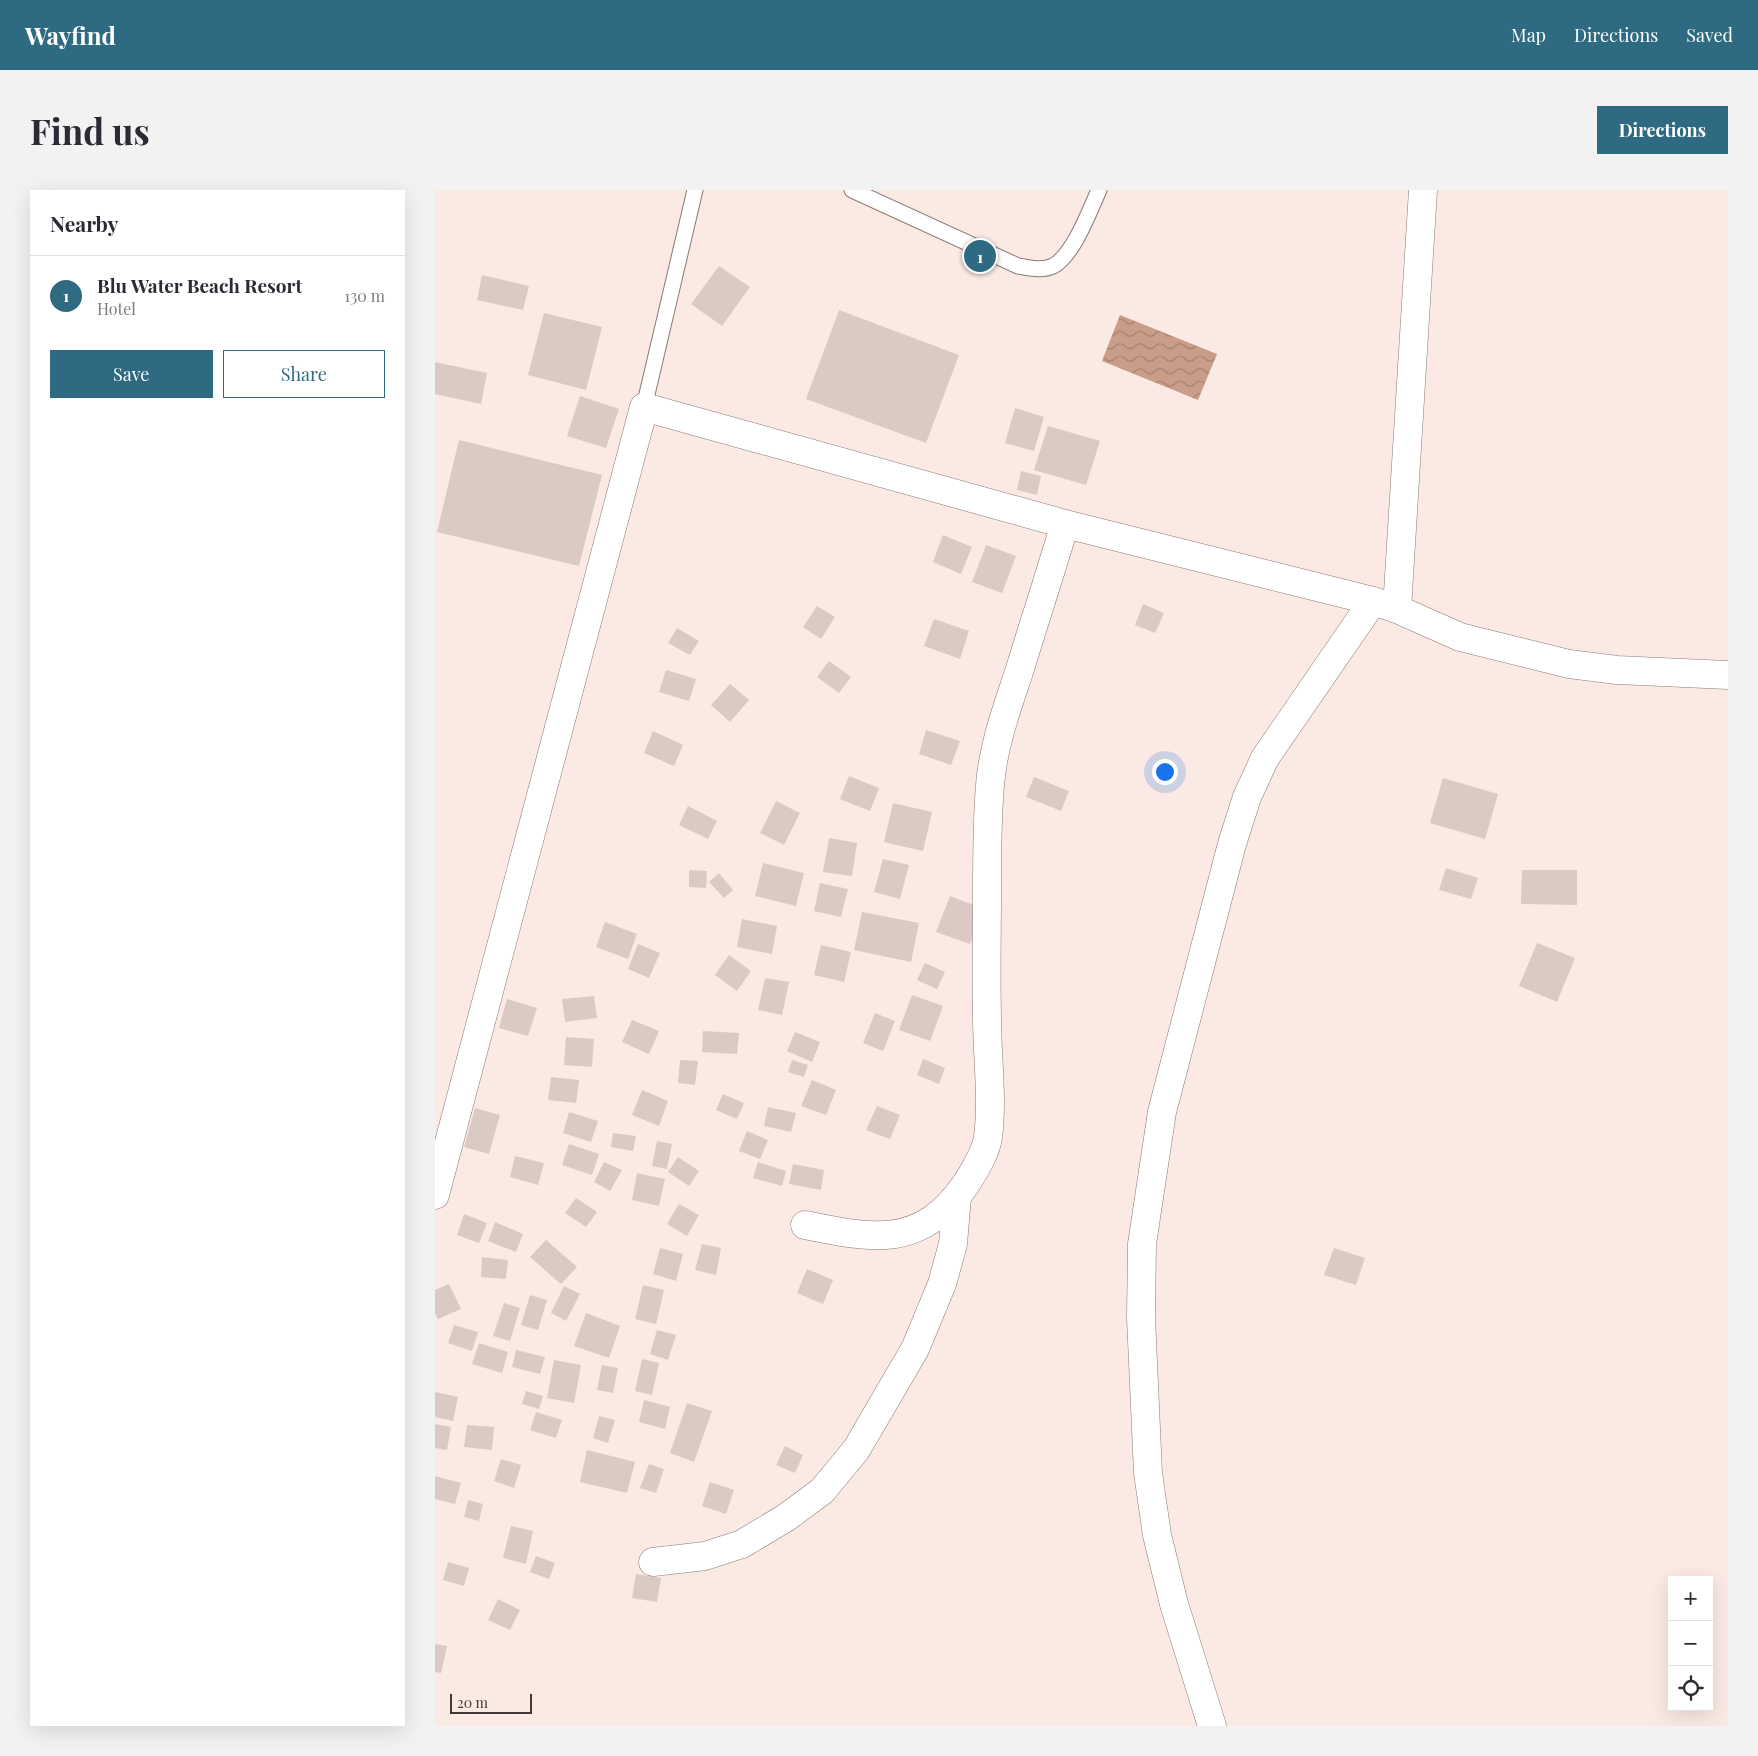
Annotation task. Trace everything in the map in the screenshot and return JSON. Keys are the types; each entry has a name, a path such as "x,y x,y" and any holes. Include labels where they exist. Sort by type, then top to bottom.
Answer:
{"street":[{"path":"1212,1726 1174,1604 1157,1535 1148,1473 1141,1318 1142,1244 1162,1112 1232,844 1247,796 1265,758 1385,605 1423,190"},
{"path":"435,1194 644,408 1065,524 1385,605 1460,637 1569,664 1617,670 1728,675"},
{"path":"805,1225 850,1234 896,1235 917,1228 939,1215 957,1196 971,1176 988,1140 988,823 990,782 996,748 1009,703 1065,524"},
{"path":"653,1562 705,1556 742,1544 787,1517 822,1491 855,1450 915,1349 942,1284 953,1244 957,1196"}],"lane":[{"path":"644,408 695,190"},
{"path":"853,190 1018,266 1037,269 1053,266 1069,250 1099,190"}],"water":[{"path":"1120,315 1217,354 1198,400 1102,361"}],"building":[{"path":"719,266 750,287 722,326 691,304"},
{"path":"482,275 529,286 523,310 477,300"},
{"path":"839,310 959,355 926,443 806,399"},
{"path":"544,313 602,327 586,390 528,375"},
{"path":"435,362 487,373 481,404 435,394"},
{"path":"580,396 619,409 606,448 567,436"},
{"path":"1015,408 1044,417 1034,451 1005,443"},
{"path":"1048,426 1100,441 1086,485 1034,470"},
{"path":"459,440 602,475 579,566 437,532"},
{"path":"1021,471 1041,476 1037,495 1017,490"},
{"path":"943,535 972,547 961,574 933,562"},
{"path":"986,545 1016,556 1002,593 972,582"},
{"path":"1143,604 1164,613 1155,633 1135,625"},
{"path":"817,606 835,617 821,639 803,627"},
{"path":"934,619 969,631 960,659 924,646"},
{"path":"677,628 699,641 690,655 668,643"},
{"path":"829,661 851,677 839,693 817,677"},
{"path":"666,670 696,679 689,701 659,692"},
{"path":"730,684 749,700 730,722 711,705"},
{"path":"926,730 960,741 951,765 919,754"},
{"path":"653,731 683,745 674,766 644,753"},
{"path":"849,776 879,788 870,811 840,799"},
{"path":"1034,777 1069,791 1061,811 1026,797"},
{"path":"1443,778 1498,794 1485,839 1430,823"},
{"path":"776,801 800,813 784,845 760,833"},
{"path":"893,803 932,812 923,851 884,842"},
{"path":"688,806 717,821 708,839 679,825"},
{"path":"829,838 857,843 852,876 823,872"},
{"path":"883,859 909,865 900,899 874,892"},
{"path":"763,863 804,873 796,906 755,896"},
{"path":"1446,868 1478,878 1471,899 1439,890"},
{"path":"689,870 707,871 706,888 689,887"},
{"path":"1522,870 1577,870 1577,905 1521,904"},
{"path":"719,873 733,890 724,898 709,882"},
{"path":"820,883 848,889 841,917 814,911"},
{"path":"950,896 984,909 970,944 936,932"},
{"path":"862,912 919,923 911,962 854,950"},
{"path":"742,919 777,926 772,954 737,947"},
{"path":"605,922 637,934 628,959 596,947"},
{"path":"1537,943 1575,958 1557,1002 1519,986"},
{"path":"638,944 660,953 649,978 628,969"},
{"path":"821,945 851,952 844,982 814,975"},
{"path":"729,955 751,971 737,991 715,975"},
{"path":"925,963 945,972 937,989 917,980"},
{"path":"765,978 789,982 782,1015 758,1010"},
{"path":"912,995 943,1006 930,1041 899,1030"},
{"path":"594,996 597,1018 565,1022 562,999"},
{"path":"507,999 537,1008 528,1036 499,1028"},
{"path":"875,1013 895,1021 883,1051 863,1043"},
{"path":"632,1020 659,1031 649,1054 622,1042"},
{"path":"703,1031 739,1033 737,1054 702,1052"},
{"path":"795,1032 820,1042 812,1062 787,1051"},
{"path":"566,1037 594,1039 592,1067 564,1065"},
{"path":"923,1059 945,1068 939,1084 917,1075"},
{"path":"680,1060 698,1061 695,1085 678,1083"},
{"path":"792,1060 808,1065 804,1077 788,1072"},
{"path":"551,1077 579,1080 576,1103 548,1100"},
{"path":"812,1080 836,1090 826,1115 801,1106"},
{"path":"642,1090 668,1101 659,1126 632,1115"},
{"path":"723,1094 744,1103 737,1119 716,1110"},
{"path":"877,1106 900,1115 890,1139 866,1130"},
{"path":"768,1107 796,1113 791,1132 764,1126"},
{"path":"475,1108 500,1115 489,1154 464,1147"},
{"path":"569,1112 598,1121 591,1142 563,1133"},
{"path":"747,1131 768,1140 760,1159 739,1151"},
{"path":"613,1133 636,1136 633,1151 611,1147"},
{"path":"657,1141 672,1144 667,1169 652,1166"},
{"path":"569,1144 599,1154 592,1175 562,1165"},
{"path":"515,1156 544,1163 538,1185 510,1177"},
{"path":"678,1157 699,1171 689,1186 668,1172"},
{"path":"604,1162 622,1170 610,1191 594,1182"},
{"path":"758,1162 786,1171 782,1186 753,1178"},
{"path":"793,1164 824,1170 821,1190 789,1184"},
{"path":"637,1173 665,1179 659,1206 632,1200"},
{"path":"576,1198 597,1212 586,1227 565,1213"},
{"path":"679,1204 699,1215 687,1236 667,1224"},
{"path":"464,1214 487,1223 479,1243 457,1235"},
{"path":"495,1222 523,1234 516,1252 488,1241"},
{"path":"546,1240 577,1267 561,1284 530,1257"},
{"path":"702,1244 721,1248 716,1275 695,1270"},
{"path":"660,1248 683,1254 676,1281 653,1274"},
{"path":"1334,1248 1365,1258 1356,1285 1324,1275"},
{"path":"482,1257 508,1260 506,1279 481,1277"},
{"path":"807,1269 833,1280 823,1304 797,1293"},
{"path":"449,1284 461,1309 438,1319 435,1313 435,1290"},
{"path":"643,1285 664,1290 656,1324 635,1319"},
{"path":"564,1286 580,1294 566,1321 551,1313"},
{"path":"530,1295 547,1300 538,1330 521,1325"},
{"path":"504,1303 520,1308 510,1341 493,1336"},
{"path":"586,1313 620,1326 609,1358 574,1346"},
{"path":"454,1325 478,1332 472,1351 448,1343"},
{"path":"657,1330 676,1335 668,1360 650,1354"},
{"path":"479,1343 508,1352 502,1373 472,1364"},
{"path":"516,1350 545,1357 540,1374 512,1367"},
{"path":"642,1359 659,1363 652,1395 635,1391"},
{"path":"554,1360 581,1365 574,1403 547,1398"},
{"path":"602,1365 618,1368 613,1393 597,1390"},
{"path":"526,1391 543,1396 539,1409 522,1404"},
{"path":"435,1392 458,1397 453,1421 435,1417"},
{"path":"644,1400 670,1407 665,1429 639,1422"},
{"path":"687,1403 712,1411 694,1462 670,1453"},
{"path":"536,1412 562,1420 556,1438 530,1430"},
{"path":"599,1416 615,1420 608,1443 593,1438"},
{"path":"435,1424 451,1427 447,1450 435,1448"},
{"path":"467,1425 494,1427 492,1450 464,1447"},
{"path":"785,1446 803,1455 795,1473 776,1465"},
{"path":"587,1450 635,1462 627,1493 580,1482"},
{"path":"501,1459 521,1465 514,1488 494,1481"},
{"path":"649,1464 664,1469 656,1493 640,1488"},
{"path":"435,1476 461,1483 455,1504 435,1499"},
{"path":"710,1482 734,1490 726,1514 702,1506"},
{"path":"468,1500 483,1504 479,1521 464,1517"},
{"path":"511,1526 533,1531 526,1564 503,1558"},
{"path":"536,1556 555,1563 549,1579 530,1572"},
{"path":"448,1562 469,1568 464,1586 443,1580"},
{"path":"636,1574 661,1578 657,1602 632,1598"},
{"path":"498,1599 520,1610 510,1630 488,1620"},
{"path":"435,1644 447,1646 441,1673 435,1672"}],"place":[{"name":"Blu Water Beach Resort","path":"980,256"}]}
